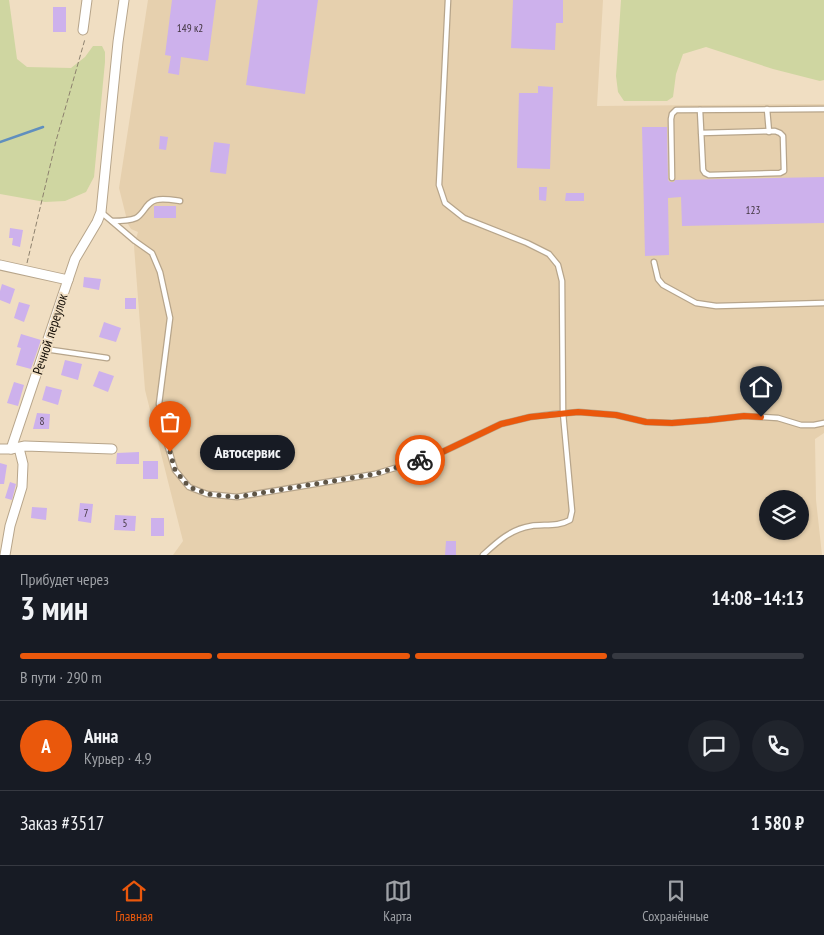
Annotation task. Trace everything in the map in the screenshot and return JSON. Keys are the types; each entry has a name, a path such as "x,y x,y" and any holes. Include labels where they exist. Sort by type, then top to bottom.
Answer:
{"street":[{"path":"83,30 87,0"},
{"path":"102,212 117,52 124,0"},
{"name":"Речной переулок","path":"5,555 10,526 22,487 23,464 15,449 45,348 75,259 102,212"},
{"path":"0,265 68,280"},
{"path":"0,449 15,449 25,446 112,449"}],"lane":[{"path":"448,0 439,185 445,203 464,218 527,243 549,254 558,265 562,281 563,413 572,511 570,520 563,524 531,526 516,530 496,542 483,555"},
{"path":"767,109 769,132"},
{"path":"672,178 670,118 676,110 824,109"},
{"path":"700,110 701,133 703,170 705,173 709,175 780,173 784,171 783,136 780,133 701,133"},
{"path":"112,221 137,217 153,200 180,201"},
{"path":"102,212 135,241 152,253 160,272 170,318 159,404 164,434 175,470 189,487 208,494 236,497 375,474 434,456 501,424 530,417 563,413 578,412 616,415 646,422 672,423 744,416 778,418 801,425 824,424"},
{"path":"654,262 658,279 663,285 696,303 716,306 824,303"},
{"path":"45,348 107,358"}],"path":[{"path":"26,271 56,141 86,38 83,30"}],"shaded area":[{"path":"148,0 603,0 597,106 824,104 824,433 815,439 816,500 822,555 173,555 183,541 145,390 134,246 138,232 131,229 119,188"}],"green space":[{"path":"0,0 9,0 17,59 27,67 71,68 85,57 93,46 102,46 105,52 94,177 86,192 65,201 45,202 0,194"},
{"path":"621,0 824,0 824,80 820,81 773,69 706,47 683,54 676,74 673,97 667,101 624,101 618,92 616,76"}],"building":[{"path":"172,0 216,0 208,61 181,57 179,75 168,73 171,56 165,55"},
{"path":"258,0 318,0 305,94 246,85"},
{"path":"513,0 563,0 563,23 556,23 555,50 511,48"},
{"path":"53,7 66,7 66,32 53,32"},
{"path":"538,86 553,87 550,169 517,168 519,93 538,93"},
{"path":"642,127 667,127 668,180 670,182 675,180 824,177 824,223 682,226 681,197 668,198 669,255 645,256"},
{"path":"160,136 168,137 166,150 159,149"},
{"path":"214,142 230,144 226,174 210,172"},
{"path":"539,187 547,187 546,201 539,200"},
{"path":"566,193 584,193 584,201 565,201"},
{"path":"154,206 176,206 176,218 154,218"},
{"path":"10,228 23,230 20,247 12,245 13,238 9,238"},
{"path":"84,277 101,279 99,290 83,287"},
{"path":"2,284 15,289 10,304 0,300"},
{"path":"125,298 136,298 136,309 125,309"},
{"path":"19,302 30,305 24,322 14,318"},
{"path":"104,322 121,328 116,342 99,337"},
{"path":"21,334 41,340 31,369 16,365 21,348 17,347"},
{"path":"65,360 82,364 78,380 61,375"},
{"path":"99,371 114,376 108,392 93,386"},
{"path":"14,382 24,385 18,406 7,403"},
{"path":"46,386 62,390 58,405 42,400"},
{"path":"37,413 50,414 49,429 33,429"},
{"path":"139,452 139,464 116,464 117,453"},
{"path":"143,461 158,461 158,479 143,479"},
{"path":"0,463 7,465 4,484 0,484"},
{"path":"10,482 16,484 12,500 5,498"},
{"path":"80,503 93,504 91,523 78,521"},
{"path":"32,507 47,508 46,520 31,518"},
{"path":"115,515 136,516 135,531 114,530"},
{"path":"151,518 164,518 164,536 151,536"},
{"path":"446,541 456,541 456,555 445,555"}],"waterway":[{"path":"0,142 43,127"}],"way so far":[{"path":"170,452 175,470 189,487 208,494 236,497 375,474 420,460"}],"place":[{"name":"Автосервис","path":"170,452"}],"route":[{"path":"420,460 434,456 501,424 530,417 578,412 616,415 646,422 672,423 744,416 761,417"}]}
